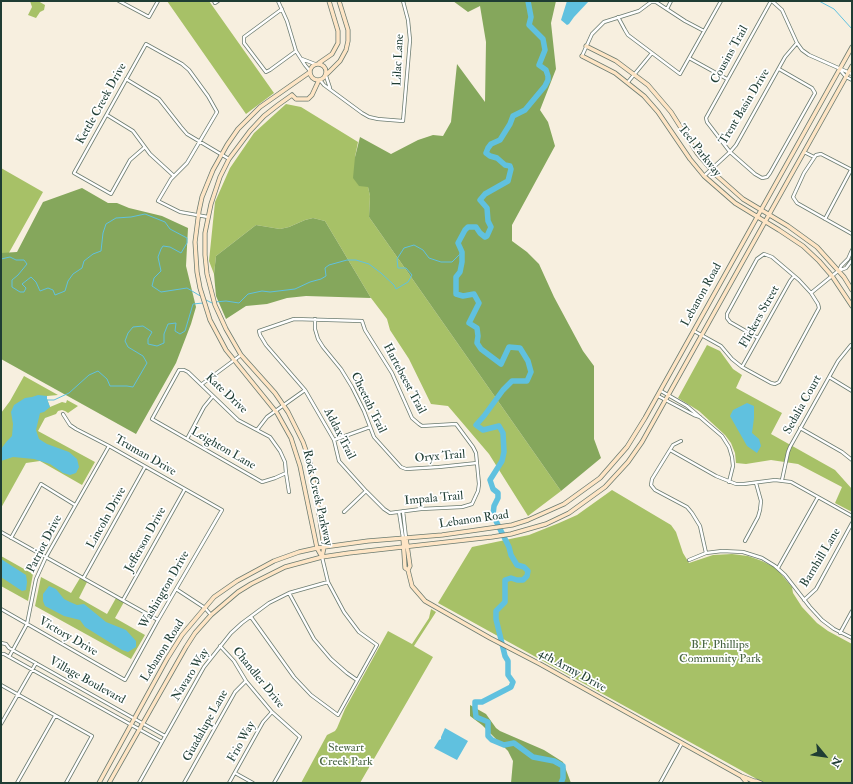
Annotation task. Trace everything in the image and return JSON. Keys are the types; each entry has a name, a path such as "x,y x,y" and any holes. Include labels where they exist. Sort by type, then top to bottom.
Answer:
{"main road":[{"path":"319,80 314,79 310,71 312,66 332,54 338,43 338,31 329,1"},
{"path":"288,87 296,99 308,99 316,88 319,80 340,61 346,50 348,30 339,1"},
{"name":"Teel Parkway","path":"586,46 616,61 634,74 654,92 671,112 684,131 696,153 711,170 734,191 817,247 852,290"},
{"name":"Lebanon Road","path":"99,783 167,659 182,635 214,597 247,575 284,557 317,548 498,528 528,520 564,504 600,478 627,447 658,396 852,47"},
{"name":"Teel Parkway","path":"582,56 607,68 628,82 644,96 704,176 735,203 803,246 832,276 852,306"},
{"path":"317,64 325,66 327,70 326,75"},
{"name":"Lebanon Road","path":"109,783 195,633 211,615 238,592 251,584 285,567 322,558 350,553 406,548 511,534 546,524 569,513 605,487 634,454 642,442 846,77 850,73 852,66"},
{"name":"Rock Creek Parkway","path":"310,71 260,107 231,139 221,154 205,188 198,215 195,242 199,281 210,320 226,350 275,411 291,438 303,479 317,548 322,558"},
{"name":"Rock Creek Parkway","path":"292,95 264,116 250,131 229,159 214,194 208,217 205,233 205,255 207,274 220,319 241,355 275,393 292,419 303,442 312,477 324,547 322,558"},
{"path":"273,97 278,105"},
{"path":"674,136 684,131"},
{"path":"795,148 804,152"},
{"path":"724,276 730,284"},
{"path":"721,281 730,284"},
{"path":"627,447 634,454"},
{"path":"303,479 312,477"},
{"name":"4th Army Drive","path":"404,538 406,548 404,568 408,570 412,586 422,598 472,628 719,764 752,782 758,781 761,783"},
{"path":"247,575 251,584"},
{"name":"4th Army Drive","path":"741,776 747,783"}],"street":[{"path":"119,1 149,17 158,1"},
{"path":"278,1 296,51 310,71"},
{"name":"Lilac Lane","path":"330,89 369,117 388,121 403,121 410,40 408,20 403,1"},
{"path":"667,9 671,1"},
{"path":"618,17 628,35 680,74 720,1"},
{"path":"771,1 782,10 797,44 805,53 840,70 850,73"},
{"name":"Cousins Trail","path":"730,152 710,127 706,118 771,1"},
{"path":"582,56 592,34 604,22 639,11 651,2 656,2 704,31"},
{"path":"282,9 244,37 244,43 266,72 296,51"},
{"name":"Kettle Creek Drive","path":"145,147 131,159 111,194 74,174 146,44 182,64 189,70 208,96 217,112 199,141"},
{"name":"Trent Basin Drive","path":"704,176 730,152 738,141 789,52 797,44"},
{"path":"628,82 652,53"},
{"path":"689,58 727,79"},
{"path":"301,59 317,64"},
{"path":"730,152 760,177 765,178 770,173 814,95 812,88 779,69"},
{"path":"840,70 846,77 852,80"},
{"path":"326,75 330,89"},
{"path":"126,79 159,99 182,129 229,159"},
{"path":"319,80 330,89"},
{"path":"107,115 132,130 152,156 174,176"},
{"path":"199,141 186,164 174,176 158,201 179,212 208,217"},
{"path":"804,152 814,157"},
{"path":"825,219 852,170 821,154 814,157 793,197 797,203 825,219 852,234"},
{"path":"811,293 838,271 848,259 852,250"},
{"path":"694,331 721,346 732,359 742,367 770,383 775,384 779,382 819,308 811,293 794,276 772,257 763,254 759,257 728,311 727,318 732,323 758,338"},
{"path":"838,271 846,268 852,260"},
{"name":"Flickers Street","path":"742,367 794,276"},
{"name":"Hartebeest Trail","path":"314,319 362,322 392,373 411,416 419,425 456,424 459,426 474,448 477,463"},
{"name":"Addax Trail","path":"314,319 290,320 259,331 266,345 305,390 334,440 339,461 384,509 390,513 399,512"},
{"name":"Cheetah Trail","path":"314,319 315,329 320,342 346,377 358,398 374,438 404,468"},
{"name":"Sedalia Court","path":"782,480 788,452 800,428 828,377 838,361 851,345"},
{"path":"202,384 241,355"},
{"name":"Kate Drive","path":"152,419 165,394 181,370 188,372 238,420 270,436 285,462 289,492"},
{"path":"828,377 852,391"},
{"path":"257,430 263,421 275,411 305,390"},
{"path":"660,391 687,406 722,436 729,447 732,457 733,466 729,482"},
{"path":"187,439 204,407 213,396"},
{"path":"658,396 694,415 701,417"},
{"name":"Truman Drive","path":"63,414 70,425 76,429 110,446 222,510"},
{"name":"Leighton Lane","path":"152,419 262,482 286,473"},
{"path":"334,440 370,427"},
{"path":"800,428 842,452 852,460"},
{"path":"681,441 673,445 652,479 651,485 655,490 687,507 692,513 700,526 706,553"},
{"name":"Patriot Drive","path":"9,657 27,624 36,579 46,557 110,446"},
{"path":"670,450 729,482 744,484 768,480 782,480 797,485 852,516"},
{"name":"Oryx Trail","path":"404,468 438,467 477,463"},
{"name":"Impala Trail","path":"399,512 462,507 471,504 479,486 477,463"},
{"name":"Lincoln Drive","path":"84,577 145,467"},
{"path":"745,541 758,517 760,510 761,501 756,483"},
{"path":"11,538 41,484 76,505"},
{"name":"Jefferson Drive","path":"123,600 185,489"},
{"path":"344,512 366,491"},
{"path":"778,568 818,496"},
{"name":"Washington Drive","path":"125,680 222,510"},
{"name":"4th Army Drive","path":"403,511 404,538"},
{"name":"4th Army Drive","path":"399,512 404,538"},
{"name":"Barnhill Lane","path":"804,600 816,589 852,523"},
{"path":"1,532 84,577 158,620"},
{"path":"689,560 706,553 722,551 743,552 762,558 778,568 789,578 804,600 822,620 840,633 852,638"},
{"path":"251,617 294,677 311,695 338,715 377,646 360,632 348,618 328,582 322,558"},
{"name":"Navaro Way","path":"139,783 204,667 220,646 251,617 269,603 289,593 328,582"},
{"path":"176,589 205,608 211,615"},
{"path":"289,593 314,639 331,659 346,673 357,680"},
{"name":"Victory Drive","path":"1,609 125,680"},
{"path":"840,633 852,611"},
{"name":"Village Boulevard","path":"1,644 6,644 13,650 165,736"},
{"name":"Chandler Drive","path":"220,646 234,661 246,681 272,712 300,738 274,783"},
{"name":"Village Boulevard","path":"1,654 4,654 115,714 162,742"},
{"path":"1,724 36,663"},
{"name":"Guadalupe Lane","path":"184,783 236,692 241,684 246,681"},
{"path":"1,685 92,736 66,783"},
{"path":"115,714 118,709"},
{"name":"Frio Way","path":"229,783 263,722 272,712"},
{"path":"17,783 55,716"},
{"path":"660,783 682,743"},
{"path":"235,773 253,783"}],"green space":[{"path":"30,1 38,1 45,5 44,10 40,12 36,18 28,15 32,7"},
{"path":"167,1 209,1 274,93 246,114"},
{"path":"453,1 556,1 551,23 556,69 540,110 548,122 555,146 512,225 512,241 527,252 539,264 554,297 583,351 594,366 594,439 601,458 561,491 369,217 370,196 368,187 359,186 353,178 355,157 360,137 391,154 418,140 433,135 443,136 451,122 457,64 485,102 486,42 480,6 468,12"},
{"path":"286,104 301,107 358,142 355,157 368,187 370,196 369,217 561,491 528,516 489,454 448,406 431,404 409,359 390,330 387,319 371,298 325,221 313,218 280,229 256,225 216,256 214,274 209,261 215,202 230,168 254,133"},
{"path":"1,168 43,192 1,267"},
{"path":"82,188 108,203 117,203 129,208 162,216 188,228 186,266 196,307 176,363 136,434 1,359 1,253 17,252 43,202"},
{"path":"313,218 325,221 371,298 306,296 287,298 267,304 246,306 226,319 216,296 214,274 216,256 256,225 280,229"},
{"path":"707,345 720,351 733,369 742,375 736,388 782,413 771,434 835,470 852,489 852,512 835,503 842,487 798,464 771,460 746,464 736,463 735,453 731,443 725,435 699,411 678,398"},
{"path":"24,376 58,395 47,396 50,407 62,402 66,403 67,400 78,406 68,413 62,410 45,418 38,431 95,462 82,485 40,461 26,463 1,508 1,413 10,401"},
{"name":"B.F. Phillips Community Park","path":"612,490 671,525 676,532 683,553 689,563 713,555 732,554 748,556 776,568 792,587 793,593 802,607 817,623 828,631 852,644 852,783 764,783 438,603 472,547 529,535 559,523 577,515"},
{"path":"1,556 33,574 28,601 1,586"},
{"path":"41,577 71,593 80,578 87,582 79,598 107,614 116,598 124,602 115,618 145,635 131,659 35,606"},
{"name":"Stewart Creek Park","path":"431,609 436,612 414,646 433,657 360,783 301,783 327,735 335,731 337,728 345,709 388,631 412,644 429,618"},
{"path":"470,705 486,714 500,731 544,750 563,762 571,783 511,783 513,761 508,751 482,725 470,716"}],"water":[{"path":"567,1 589,1 567,25 561,20"},
{"path":"38,395 47,396 50,407 44,412 40,413 36,430 39,439 47,444 69,452 77,459 79,467 76,473 70,475 63,473 50,464 34,459 13,457 1,461 1,449 12,436 13,424 11,412 14,405 25,398"},
{"path":"747,403 754,406 752,433 759,439 761,446 757,453 747,446 730,416 733,410"},
{"path":"1,559 26,575 26,590 22,591 1,577"},
{"path":"49,586 56,589 64,599 77,605 84,604 106,622 126,630 136,641 136,647 128,652 122,650 85,627 80,620 64,616 45,606 43,594"},
{"path":"445,728 468,741 457,760 434,748 441,739"}],"waterway":[{"path":"528,1 531,17 529,25 543,39 545,50 539,65 546,70 548,80 545,86 525,110 513,116 500,140 491,144 488,148 486,153 497,158 505,165 510,166 511,169 508,181 485,194 480,200 487,208 488,221 491,227 487,236 485,237 480,233 476,227 468,227 458,243 462,252 462,262 460,272 456,277 456,294 463,296 474,294 479,303 469,323 477,328 477,343 481,349 501,364 509,347 520,348 528,361 531,372 527,381 512,381 503,390 476,425 483,430 499,426 503,433 504,452 502,461 490,480 493,489 498,493 493,515 517,565 524,567 528,571 527,576 523,580 511,578 505,580 505,602 496,611 496,619 505,656 508,661 508,675 513,682 511,687 482,702 475,702 476,717 488,722 488,736 492,740 504,745 514,743 533,757 554,761 563,766 563,778 561,783"},
{"path":"819,1 834,9 852,29"},
{"path":"1,259 10,257 16,260 24,260 27,264 12,280 12,287 20,292 24,292 26,288 22,284 31,277 36,282 40,291 48,288 53,290 55,295 65,291 68,281 73,274 82,268 84,261 93,254 101,251 103,233 106,224 116,218 145,214 165,222 170,229 187,238 187,243 181,253 170,247 163,246 158,257 161,271 154,278 152,286 161,292 187,288 202,297"},
{"path":"215,302 226,301 239,303 248,294 262,291 270,292 295,289 326,276 325,268 329,265 347,260 356,260 369,264 394,285 396,289 408,282 412,275 406,268 398,268 397,259 404,248 414,245 423,250 429,258 441,262 452,262 462,252"},
{"path":"204,299 212,303"},
{"path":"45,400 54,400 69,393 89,375 98,371 107,379 110,386 133,387 147,363 143,356 128,347 125,341 128,333 133,327 143,326 152,332 148,339 148,344 157,346 164,343 164,334 168,324 176,323 175,331 180,334 185,331 193,304 203,303"}]}
